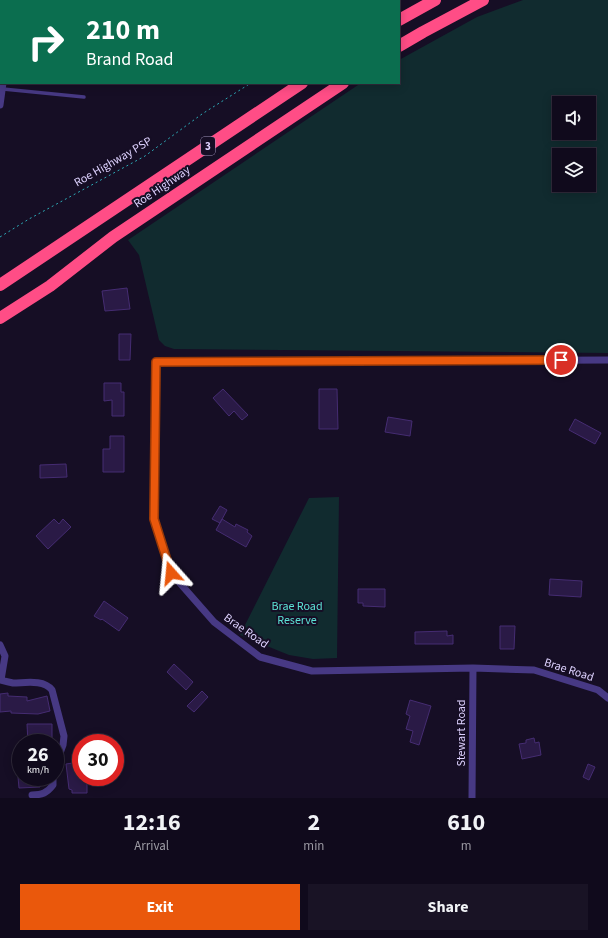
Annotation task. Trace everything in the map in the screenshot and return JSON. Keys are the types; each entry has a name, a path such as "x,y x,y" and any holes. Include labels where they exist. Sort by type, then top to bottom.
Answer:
{"highway":[{"path":"400,19 435,0"},
{"path":"400,45 483,0"},
{"name":"Roe Highway","path":"0,285 301,84"},
{"name":"Roe Highway","path":"0,318 50,286 113,237 341,84"},
{"path":"0,325 50,286"}],"street":[{"path":"0,105 3,86"},
{"name":"Brae Road","path":"608,360 156,362 154,519 171,573 214,622 260,657 312,671 473,668 534,670 598,690 608,698"},
{"path":"0,645 5,656 1,680 11,682 42,683 49,686 52,690 63,734"},
{"name":"Stewart Road","path":"472,798 473,668"},
{"path":"32,795 42,795 51,786"}],"lane":[{"path":"3,86 84,97"}],"path":[{"name":"Roe Highway PSP","path":"0,237 29,219 145,156 202,114 249,84"}],"green space":[{"path":"523,0 608,0 608,353 174,349 165,346 159,340 139,255 128,240 360,84 400,84 400,59 477,17"},
{"name":"Brae Road Reserve","path":"339,497 337,658 313,659 289,655 240,635 309,498"}],"building":[{"path":"127,288 130,309 105,311 102,291"},
{"path":"119,334 131,334 130,360 119,360"},
{"path":"104,383 121,383 121,392 124,392 124,416 112,416 112,400 104,401"},
{"path":"223,389 248,415 242,420 234,411 229,416 213,398"},
{"path":"319,389 337,389 338,429 319,429"},
{"path":"388,417 412,421 410,436 385,432"},
{"path":"575,419 601,433 595,444 569,430"},
{"path":"110,436 124,436 124,472 103,472 103,449 110,449"},
{"path":"66,464 67,477 40,478 40,465"},
{"path":"220,506 227,510 220,523 212,519"},
{"path":"54,519 59,524 63,519 71,527 48,549 36,536"},
{"path":"222,519 235,527 236,524 248,530 247,532 252,536 246,547 216,530"},
{"path":"550,579 582,581 581,597 549,595"},
{"path":"358,589 385,589 385,607 363,606 363,603 358,603"},
{"path":"104,601 128,618 119,631 102,619 101,620 94,616"},
{"path":"500,626 515,626 514,649 500,649"},
{"path":"447,631 447,636 453,635 453,644 415,644 415,632"},
{"path":"174,664 193,682 186,690 167,672"},
{"path":"202,691 208,697 194,712 187,706"},
{"path":"8,693 8,696 27,697 27,701 47,696 50,711 38,714 11,713 11,711 0,712 0,694"},
{"path":"410,700 431,706 419,745 410,742 413,731 406,729 410,716 406,714"},
{"path":"27,724 52,724 52,734 28,734"},
{"path":"534,738 535,743 539,742 541,755 522,759 519,744 526,743 526,740"},
{"path":"72,763 72,786 87,786 87,793 72,793 72,790 69,789 66,764"},
{"path":"588,764 595,767 589,780 583,777"},
{"path":"19,786 40,786 40,787 19,788"}],"route":[{"path":"171,573 154,519 156,362 561,360"}]}
